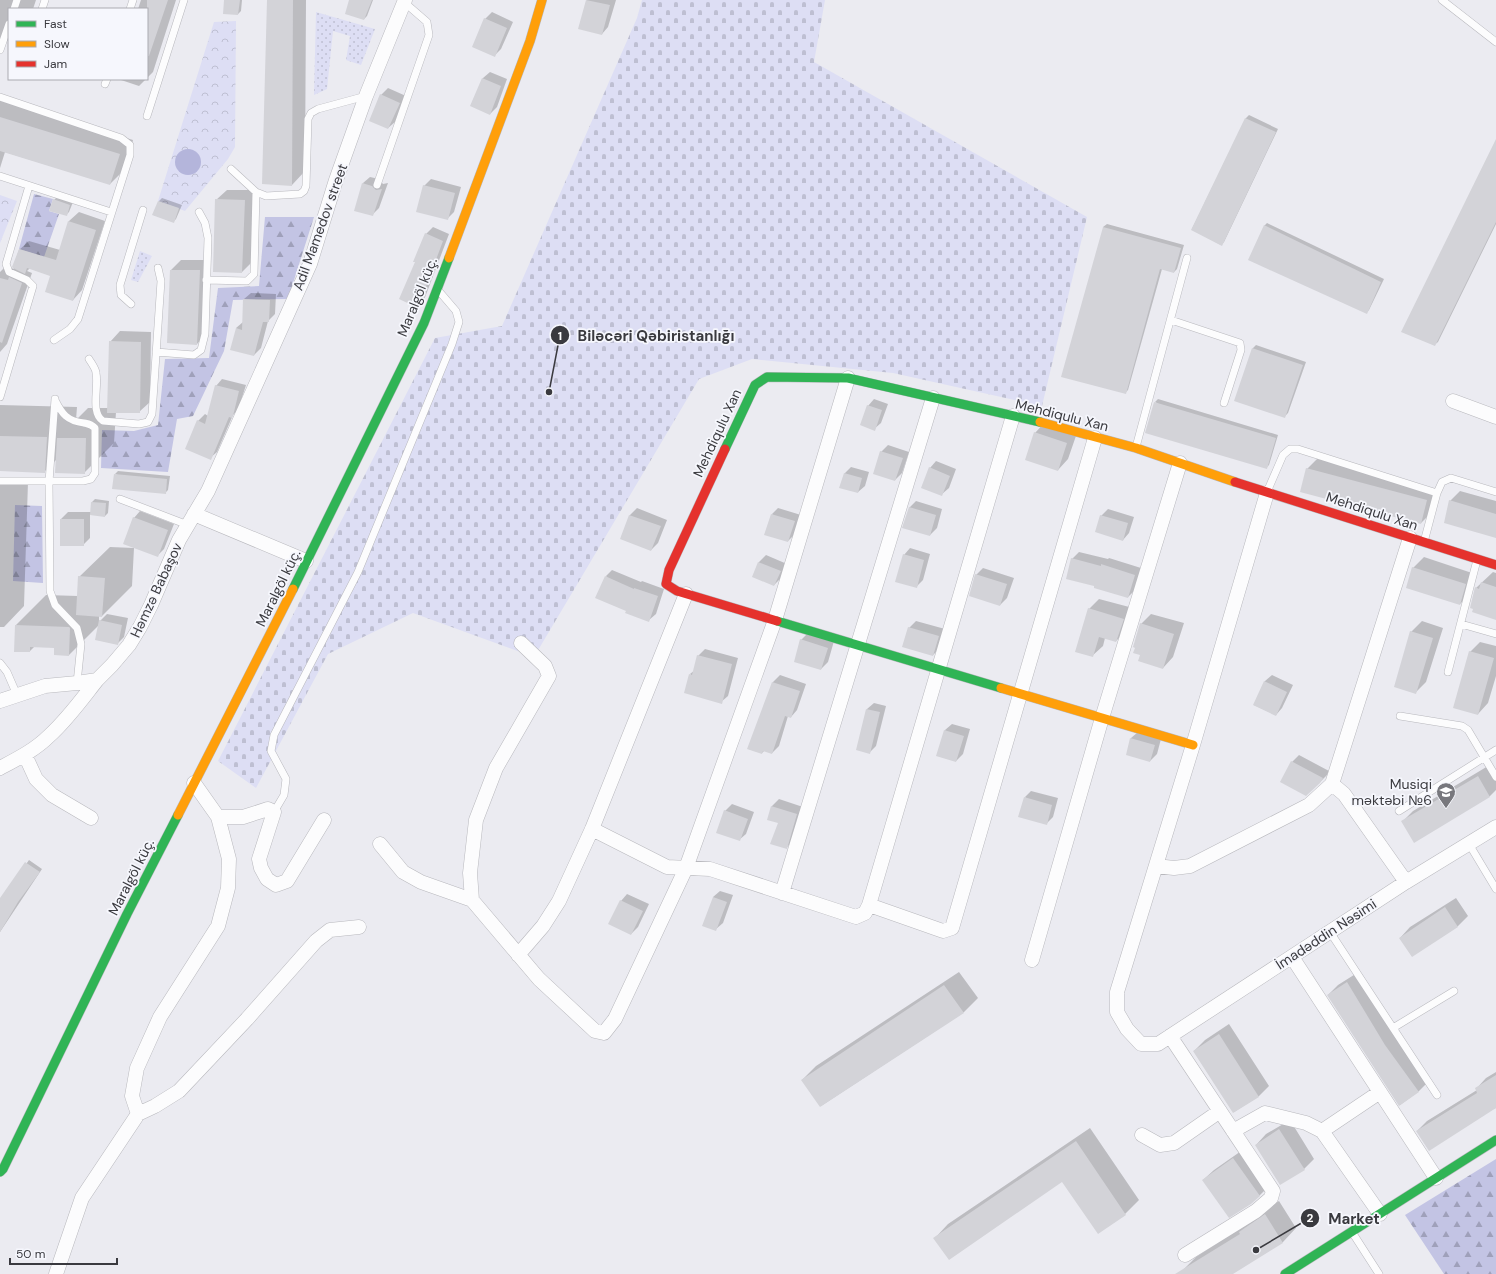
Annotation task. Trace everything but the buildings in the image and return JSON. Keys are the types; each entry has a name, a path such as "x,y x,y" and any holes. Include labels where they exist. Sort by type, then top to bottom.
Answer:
{"street":[{"name":"Maralgöl küç.","path":"0,1172 7,1162 127,914 306,561 424,323 530,41 542,0"},
{"name":"Adil Mamedov street","path":"191,520 208,491 310,264 336,180 366,96 404,1"},
{"name":"Mehdiqulu Xan","path":"1194,745 686,594 677,591 666,584 669,570 755,385 767,377 848,378 1053,425 1095,438 1136,448 1267,493 1496,565"},
{"path":"380,844 403,872 421,882 472,900 539,979 595,1031 604,1033 615,1019 686,868 775,620 848,378"},
{"path":"782,893 933,398"},
{"path":"1453,402 1496,418"},
{"path":"592,830 668,867 710,868 856,917 865,913 869,905 940,669 1013,416"},
{"path":"869,905 943,931 952,928 1095,438"},
{"path":"1032,960 1102,718 1180,463"},
{"path":"1267,493 1194,745 1156,866 1174,868 1190,866 1309,805 1332,784 1410,538"},
{"path":"191,520 306,561"},
{"name":"Həmzə Babaşov","path":"0,768 25,755 49,737 129,645 151,605 179,540 191,520"},
{"path":"518,955 543,926 559,901 592,830 686,594"},
{"path":"472,900 470,873 476,820 496,768 549,676 545,666 521,643"},
{"path":"0,701 45,686 77,684 97,680"},
{"path":"25,755 36,779 52,795 91,818"},
{"path":"138,1114 132,1096 137,1068 160,1017 218,926 228,888 229,859 218,817 194,783"},
{"path":"1332,784 1344,794 1406,882"},
{"path":"218,817 243,817 268,809 274,812 259,859 261,868 267,879 276,884 287,881 324,820"},
{"name":"İmadəddin Nəsimi","path":"1156,866 1117,992 1118,1012 1127,1029 1141,1044 1158,1044 1406,882 1496,827"},
{"path":"56,1274 82,1198 138,1114 155,1106 179,1091 247,1019 316,941 330,930 359,927"},
{"path":"1292,957 1436,1178"},
{"path":"1170,1036 1273,1191 1271,1198 1256,1211 1186,1255"},
{"path":"1322,1131 1380,1092"},
{"path":"1142,1135 1160,1145 1174,1143 1220,1111"},
{"path":"1233,1131 1265,1113 1306,1123 1322,1131 1380,1214"},
{"path":"1285,1274 1496,1140"}],"lane":[{"path":"146,116 184,0"},
{"path":"1442,0 1496,42"},
{"path":"377,185 429,35 427,22 404,1"},
{"path":"0,50 8,27"},
{"path":"231,169 256,192 266,196 300,194 304,191 306,186 308,119 311,113 318,109 366,96"},
{"path":"0,97 120,138 130,144 130,155 78,319 70,329 54,340"},
{"path":"0,176 111,212"},
{"path":"0,397 33,286 27,280 9,272 6,264 29,186"},
{"path":"206,280 247,282 254,274 256,192"},
{"path":"131,304 121,296 120,285 143,210"},
{"path":"156,352 194,355 202,350 205,334 208,238 205,223 199,212"},
{"path":"1136,448 1187,258"},
{"path":"90,359 96,372 96,411 98,418 103,421 140,424 148,422 152,414 161,281 158,268"},
{"path":"274,812 284,795 286,779 271,750 274,735 358,572 452,344 459,322 456,311 437,288"},
{"path":"1171,320 1240,343 1241,350 1224,403"},
{"path":"0,481 49,482 83,481 91,479 95,473 95,428 91,424 70,420 61,411 55,399 49,482 50,591 55,605 77,628 81,644 77,684"},
{"path":"1267,493 1283,455 1290,449 1298,449 1437,494"},
{"path":"1424,543 1437,494 1442,482 1451,478 1496,492"},
{"path":"120,499 191,520"},
{"path":"1448,672 1477,560"},
{"path":"1461,624 1496,634"},
{"path":"0,663 8,672 17,695"},
{"path":"1400,716 1462,726 1468,730 1496,777"},
{"path":"1399,811 1496,750"},
{"path":"1469,844 1496,889"},
{"path":"1330,932 1437,1095"},
{"path":"1393,1028 1454,991"},
{"path":"1352,1232 1379,1274"}],"green space":[{"path":"642,0 825,0 814,62 1087,217 1042,406 893,373 752,359 699,379 534,657 413,613 328,654 256,788 218,761 435,338 502,326 637,18"},
{"path":"316,12 375,29 361,65 346,60 350,36 333,31 327,89 314,95"},
{"path":"236,21 235,147 228,159 185,211 158,201 214,22"},
{"path":"34,194 53,199 49,211 59,214 44,257 19,249"},
{"path":"0,195 17,201 0,243"},
{"path":"265,217 314,217 288,299 233,300 224,351 193,416 177,419 168,472 101,468 102,430 134,431 158,425 165,359 209,358 218,288 259,286"},
{"path":"140,251 152,256 138,282 131,280"},
{"path":"15,505 42,506 43,583 13,581"},
{"path":"1496,1159 1496,1274 1444,1274 1405,1215"}],"shaded area":[{"path":"188,149 197,153 201,162 197,171 188,175 179,171 175,162 179,153"}],"traffic: fast":[{"path":"293,589 424,323 449,258"},
{"path":"725,449 755,385 767,377 848,378 1040,422"},
{"path":"777,621 1001,688"},
{"path":"0,1172 3,1169 127,914 178,815"},
{"path":"1285,1274 1496,1140"}],"traffic: slow":[{"path":"449,258 530,41 542,0"},
{"path":"1040,422 1136,448 1235,482"},
{"path":"178,815 293,589"},
{"path":"1001,688 1193,745"}],"traffic: jam":[{"path":"725,449 669,570 666,584 677,591 777,621"},
{"path":"1235,482 1496,565"}],"place":[{"name":"Biləcəri Qəbiristanlığı","path":"549,392"},
{"name":"Musiqi məktəbi №6","path":"1446,809"},
{"name":"Market","path":"1256,1250"}]}
